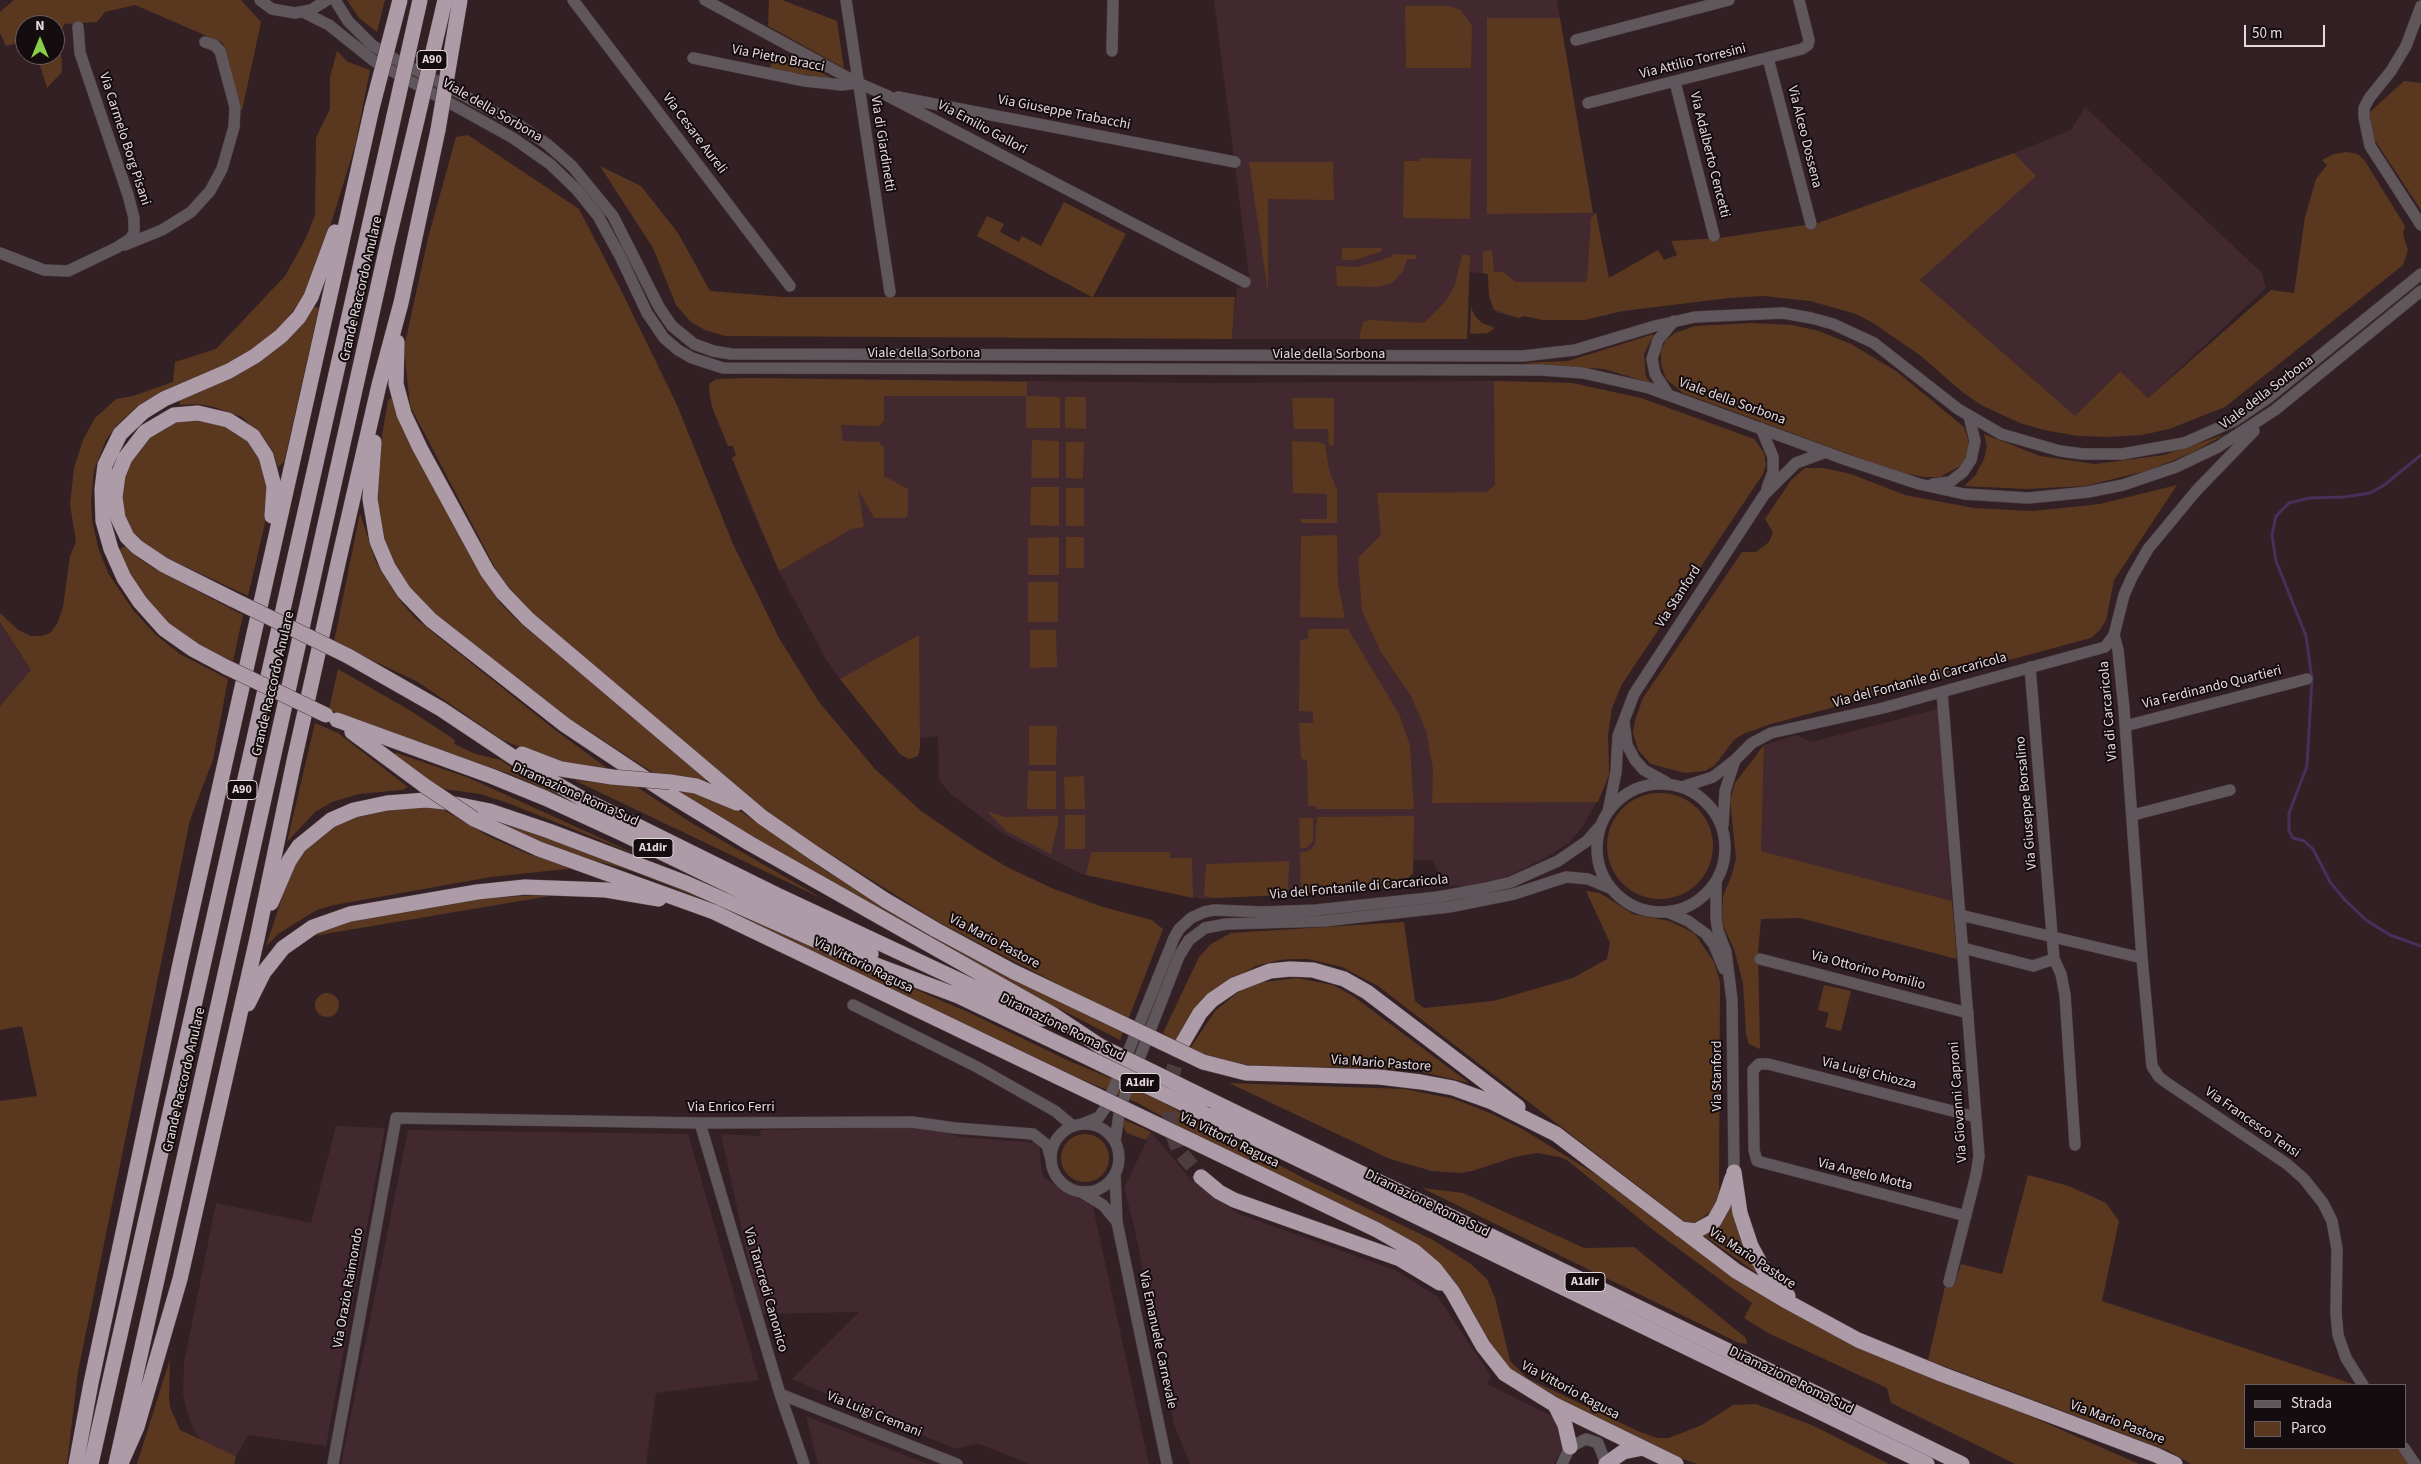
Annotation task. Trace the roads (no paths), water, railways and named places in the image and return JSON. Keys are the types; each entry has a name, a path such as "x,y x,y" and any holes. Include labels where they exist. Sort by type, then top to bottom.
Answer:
{"highway":[{"path":"76,1464 91,1383 181,959 349,207 400,0"},
{"name":"Grande Raccordo Anulare","path":"91,1464 420,0"},
{"name":"Grande Raccordo Anulare","path":"116,1464 387,246 445,0"},
{"path":"120,1464 128,1452 137,1427 180,1279 379,385 401,303 438,130 460,0"},
{"path":"349,207 335,233 314,293 293,324 281,336 246,362 164,399 143,412 120,434 105,465 102,489 103,521 111,549 124,578 146,610 164,628 194,650 331,718 474,819 540,849 714,912"},
{"path":"401,303 396,378 401,408 420,448 491,577 508,599 543,633 762,817"},
{"path":"379,385 370,489 374,533 380,550 393,575 404,592 422,612 565,725 667,793 749,843 1052,1014 1100,1046"},
{"name":"A1dir","path":"264,586 274,486 266,456 252,436 228,420 198,412 174,415 145,432 125,458 116,485 118,518 124,533 142,551 180,574 348,656 442,709 534,771 612,814 786,899 1100,1046"},
{"path":"442,709 522,754 542,763 573,772 696,786 719,794 762,817"},
{"name":"Diramazione Roma Sud","path":"331,718 491,776 552,801 1208,1115 1927,1464"},
{"path":"258,934 294,854 320,827 343,814 365,807 400,801 440,801 490,811 558,834 696,887 844,953 961,997"},
{"name":"Via Mario Pastore","path":"762,817 849,877 910,915 1014,972 1218,1068 1246,1073 1379,1078 1444,1086 1492,1102 1556,1134 1736,1271 1858,1340 2175,1464"},
{"path":"233,1044 256,988 275,957 301,934 319,924 338,917 499,889 532,887 575,888 626,893 714,912"},
{"name":"Via Vittorio Ragusa","path":"714,912 1194,1142 1406,1246 1430,1263 1452,1291 1495,1363 1512,1379 1555,1405 1676,1464"},
{"path":"1182,1044 1200,1013 1212,1000 1234,985 1270,971 1299,969 1321,972 1344,979 1367,992 1556,1134"},
{"name":"Diramazione Roma Sud","path":"1100,1046 1962,1464"},
{"path":"1668,1220 1682,1230 1687,1231 1698,1230 1708,1225 1722,1208 1734,1172"},
{"path":"1734,1172 1742,1220 1756,1257 1765,1272 1785,1294 1810,1314"},
{"path":"1201,1177 1219,1192 1234,1200 1400,1259 1452,1291"},
{"path":"1555,1405 1565,1425 1570,1446"},
{"path":"2098,1433 2133,1452 2148,1464"},
{"path":"1606,1464 1623,1452 1643,1448"}],"street":[{"path":"260,0 280,11 303,12 319,6 327,0"},
{"name":"Viale della Sorbona","path":"335,0 338,8 352,25 379,50 519,125 547,144 572,166 613,216 659,307 669,322 688,340 717,352 741,355 1523,356 1575,350 1674,321 1720,315 1776,313 1811,318 1854,332 1885,350 1969,416 2002,434 2052,449 2083,454 2130,454 2184,443 2220,428 2252,409 2419,276"},
{"name":"Via Cesare Aureli","path":"573,0 790,286"},
{"name":"Via Emilio Gallori","path":"705,0 858,83 886,95 1245,282"},
{"name":"Via di Giardinetti","path":"846,0 890,292"},
{"path":"1112,51 1113,0"},
{"path":"1576,40 1729,0"},
{"name":"Via Attilio Torresini","path":"1588,103 1804,48 1809,40 1799,0"},
{"path":"2420,226 2370,146 2364,108 2370,97 2391,71 2406,46 2421,6"},
{"name":"Viale della Sorbona","path":"303,12 329,25 374,61 513,138 554,167 578,190 598,216 658,331 678,350 705,363 723,368 1541,370 1608,377 1668,394 1919,484 1956,492 1995,497 2046,497 2104,489 2150,477 2198,458 2239,435 2275,410 2421,291"},
{"name":"Via Carmelo Borg Pisani","path":"0,253 44,270 60,272 81,267 116,248 133,235 134,218 80,52 78,27"},
{"path":"116,248 147,237 184,217 202,200 220,176 231,142 235,107 220,51 205,42"},
{"name":"Via Pietro Bracci","path":"693,58 816,82 842,85 858,83"},
{"name":"Via Alceo Dossena","path":"1768,58 1811,224"},
{"name":"Via Adalberto Cencetti","path":"1675,82 1714,236"},
{"name":"Via Giuseppe Trabacchi","path":"886,95 1235,162"},
{"path":"2419,276 2421,266"},
{"path":"1668,394 1654,374 1652,359 1658,340 1674,321"},
{"name":"Via di Carcaricola","path":"2152,1066 2119,656 2114,635 2127,586 2148,549 2196,491 2275,410"},
{"path":"1919,484 1950,482 1967,466 1974,448 1969,416"},
{"name":"Via Stanford","path":"1761,428 1772,452 1773,463 1773,472 1764,495"},
{"name":"Via Stanford","path":"1608,812 1616,772 1618,736 1623,718 1637,688 1764,495 1796,463 1826,452"},
{"name":"Via del Fontanile di Carcaricola","path":"1682,787 1713,777 1735,760 1752,743 1771,733 1883,708 2099,649 2108,644 2114,635"},
{"name":"Via Giuseppe Borsalino","path":"2030,667 2054,959"},
{"name":"Via Ferdinando Quartieri","path":"2125,726 2306,679"},
{"path":"1942,692 1960,915 2142,958"},
{"path":"1623,718 1627,745 1635,760 1644,770 1668,783 1682,787 1707,802 1722,832 1722,864 1716,881 1698,900 1670,913 1640,908 1612,888 1607,882 1601,867 1599,847 1602,825 1608,812 1622,796 1642,786 1668,783"},
{"name":"Via del Fontanile di Carcaricola","path":"1722,832 1725,791 1735,760"},
{"path":"2133,815 2230,790"},
{"name":"Via del Fontanile di Carcaricola","path":"1077,1125 1099,1117 1106,1107 1174,938 1183,925 1191,918 1214,910 1263,912 1316,910 1431,898 1482,889 1523,877 1558,860 1586,841 1602,825"},
{"name":"Via del Fontanile di Carcaricola","path":"1115,1141 1120,1108 1179,956 1189,940 1205,928 1226,924 1324,921 1449,907 1514,894 1566,876 1588,879 1612,888"},
{"name":"Via Stanford","path":"1716,881 1716,919 1718,931 1726,952 1732,1012 1734,1172"},
{"name":"Via Stanford","path":"1670,913 1688,921 1706,934 1714,945 1729,980"},
{"name":"Via Giovanni Caproni","path":"1949,1282 1978,1163 1960,915"},
{"path":"1963,948 2033,966 2054,959 2061,974 2064,995 2075,1145"},
{"name":"Via Ottorino Pomilio","path":"1760,959 1968,1013"},
{"path":"853,1005 977,1067 1077,1125 1101,1128 1115,1141 1119,1152 1119,1164 1115,1174 1101,1188 1081,1192"},
{"name":"Via Luigi Chiozza","path":"1757,1161 1754,1150 1752,1082 1755,1066 1768,1064 1976,1117"},
{"name":"Via Francesco Tensi","path":"2152,1066 2159,1077 2167,1084 2287,1164 2304,1180 2323,1203 2332,1220 2337,1249 2336,1313 2338,1335 2346,1358 2362,1384"},
{"name":"Via Enrico Ferri","path":"396,1118 700,1123 904,1122 971,1130 1032,1134 1043,1140 1050,1148 1051,1159"},
{"name":"Via Orazio Raimondo","path":"333,1464 396,1118"},
{"name":"Via Tancredi Canonico","path":"700,1123 780,1394 804,1464"},
{"path":"1077,1125 1057,1139 1051,1159 1053,1168 1061,1182 1103,1205 1117,1222"},
{"name":"Via Angelo Motta","path":"1757,1161 1966,1216"},
{"name":"Via Emanuele Carnevale","path":"1115,1174 1117,1222 1167,1464"},
{"name":"Via Luigi Cremani","path":"780,1394 957,1464"},
{"path":"1562,1464 1570,1446 1586,1438 1595,1440 1602,1447 1606,1464"},
{"path":"2405,1449 2415,1464"}],"waterway":[{"path":"2421,455 2383,486 2370,493 2344,497 2309,498 2289,503 2276,516 2272,535 2276,561 2306,636 2312,679 2307,766 2289,813 2289,831 2293,838 2304,841 2313,849 2330,882 2366,920 2390,935 2421,946"}],"tunnel":[{"path":"1182,1044 1174,1068 1170,1092 1170,1126 1178,1149 1201,1177"}]}
